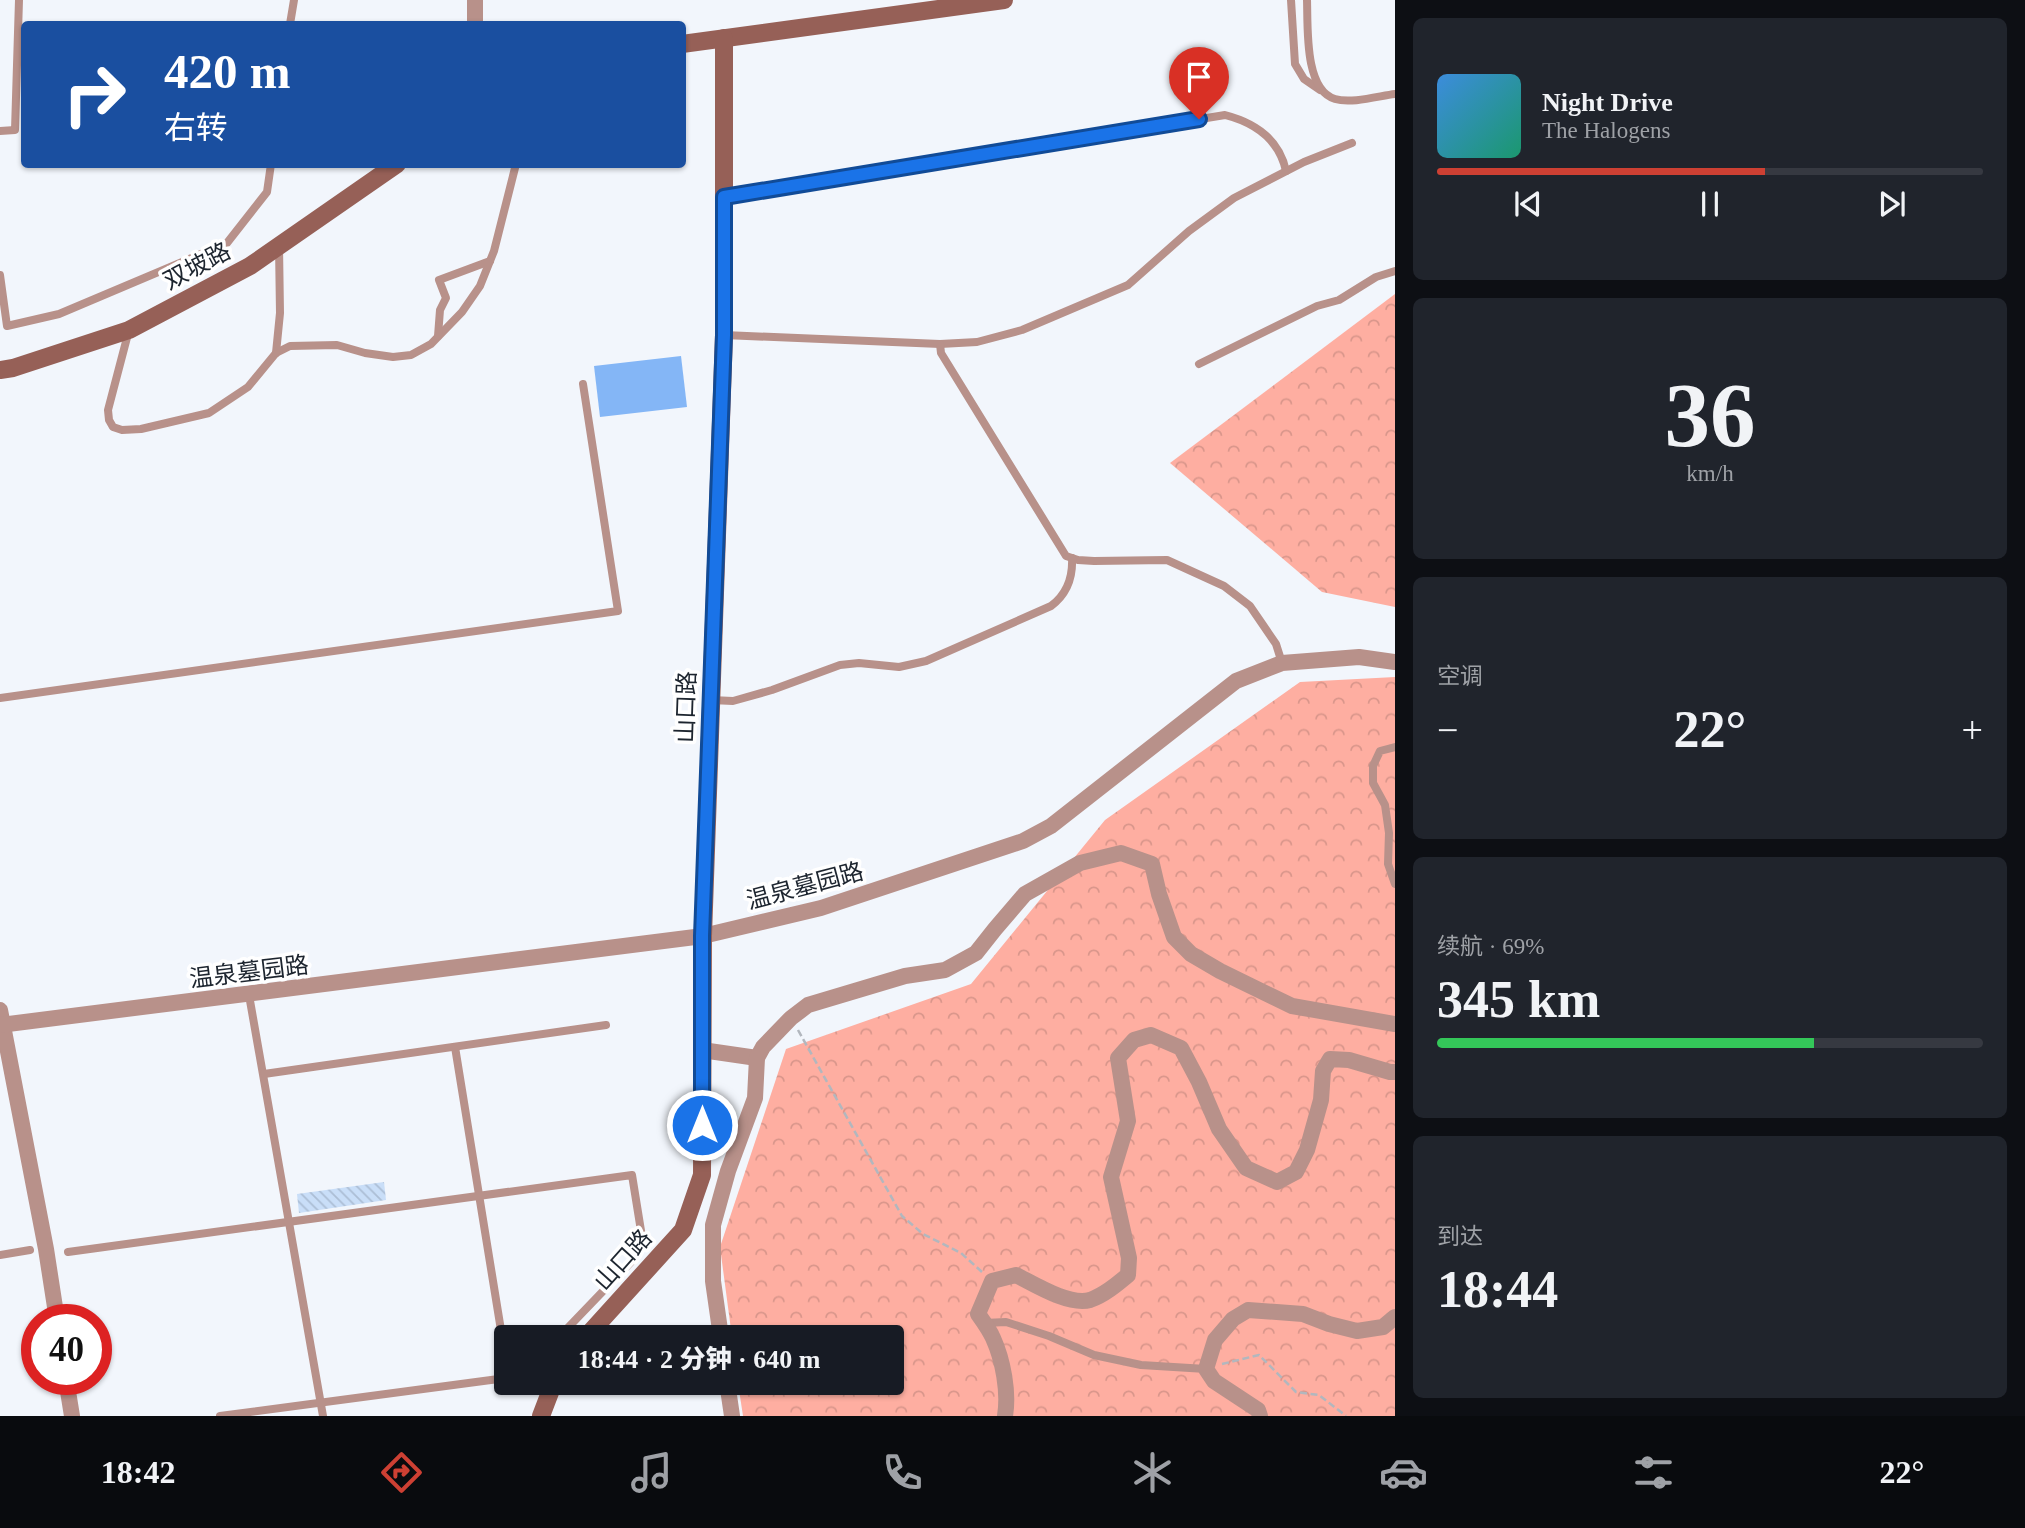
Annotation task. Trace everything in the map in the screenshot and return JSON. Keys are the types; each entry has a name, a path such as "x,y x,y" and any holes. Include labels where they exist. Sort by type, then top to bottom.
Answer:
{"street":[{"path":"475,0 475,21"},
{"path":"686,43 1004,0"},
{"name":"山口路","path":"597,1325 683,1230 702,1175 702,936 724,335 724,38"},
{"name":"双坡路","path":"0,370 13,369 130,330 250,266 391,168"},
{"name":"温泉墓园路","path":"1,1020 249,995 702,936 821,908 1023,841 1051,826 1237,681 1282,663 1359,657 1395,662"},
{"path":"719,1325 713,1281 713,1225 728,1171 755,1098 757,1058 763,1047 808,1005 905,976 945,970 976,953 1025,894 1080,863 1121,853 1152,864 1174,937 1191,954 1220,971 1292,1006 1395,1024"},
{"path":"1,1020 55,1304"},
{"path":"1005,1416 1008,1402 1002,1366 993,1338 978,1314 992,1281 1016,1275 1056,1296 1087,1301 1110,1290 1128,1275 1129,1258 1111,1177 1128,1121 1118,1058 1134,1040 1151,1035 1181,1048 1219,1129 1246,1168 1277,1182 1296,1172 1307,1150 1321,1100 1323,1071 1331,1059 1349,1060 1395,1072"},
{"path":"702,1049 757,1058"},
{"path":"1260,1416 1258,1410 1214,1381 1206,1369 1215,1340 1233,1318 1248,1310 1271,1310 1303,1314 1357,1331 1382,1327 1395,1317"},
{"path":"69,1395 72,1416"},
{"path":"541,1416 549,1395"},
{"path":"729,1395 732,1416"}],"lane":[{"path":"0,131 15,130 19,0"},
{"path":"290,21 293,0"},
{"path":"1290,0 1296,64 1304,79 1336,99 1358,100 1395,94"},
{"path":"1307,0 1309,52 1312,71 1321,90"},
{"path":"724,197 1225,115 1244,120 1270,138 1280,151 1286,171"},
{"path":"724,335 940,344 977,342 1022,330 1128,285 1189,231 1234,198 1304,162 1352,143"},
{"path":"0,275 7,326 59,314 227,243 267,192 270,168"},
{"path":"130,330 108,410 113,427 122,430 141,429 209,412 248,387 276,353 290,346 337,345 393,357 411,355 431,344 462,313 480,286 504,217 515,168"},
{"path":"276,353 280,313 279,246"},
{"path":"438,337 440,310 446,298 439,280 490,261"},
{"path":"1199,364 1317,306 1339,300 1377,277 1395,271"},
{"path":"940,344 941,353 1066,556 1094,561 1167,560 1224,586 1250,606 1276,644 1282,663"},
{"path":"0,698 618,611 583,384"},
{"path":"711,700 733,701 840,665 859,663 899,667 926,661 1051,606 1063,597 1072,572 1072,558"},
{"path":"1395,747 1380,751 1373,766 1373,783 1385,806 1389,833 1388,864 1395,884"},
{"path":"249,995 323,1416"},
{"path":"264,1074 607,1025"},
{"path":"455,1047 500,1325"},
{"path":"68,1252 632,1175 642,1237 632,1261 571,1325"},
{"path":"0,1255 30,1250"},
{"path":"984,1323 1006,1322 1094,1355 1141,1366 1206,1369"},
{"path":"220,1416 494,1380"}],"path":[{"path":"791,1018 902,1216 923,1234 961,1253 992,1281"},
{"path":"1206,1369 1259,1355 1296,1392 1319,1395 1346,1416"}],"green space":[{"path":"1395,294 1395,607 1322,592 1170,463"},
{"path":"1395,677 1395,1416 743,1416 740,1395 904,1395 904,1325 730,1325 720,1247 786,1049 971,984 1105,820 1300,682"}],"water":[{"path":"681,356 687,407 600,417 594,366"}],"building":[{"path":"384,1182 386,1200 299,1213 297,1194"}],"route":[{"path":"702,1125 702,936 724,335 724,197 1199,119"}]}
